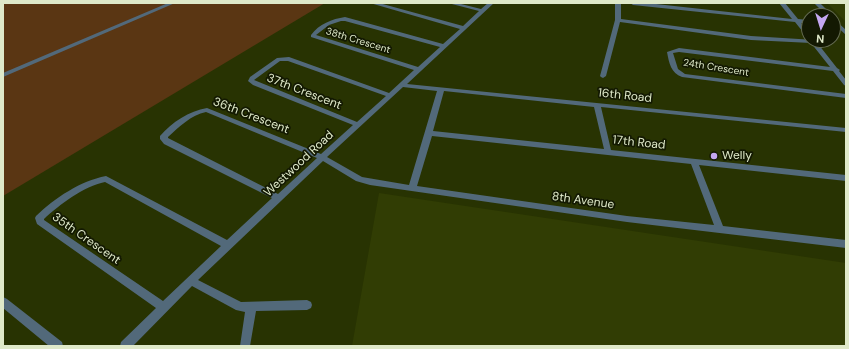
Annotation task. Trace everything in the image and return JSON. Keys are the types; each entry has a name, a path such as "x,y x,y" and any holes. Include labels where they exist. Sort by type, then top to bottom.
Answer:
{"street":[{"path":"3,75 172,3"},
{"path":"373,3 464,28"},
{"path":"451,3 483,11"},
{"name":"Westwood Road","path":"125,346 163,307 279,198 491,3"},
{"path":"603,76 618,20 618,3"},
{"path":"633,3 799,21"},
{"path":"782,3 801,24"},
{"name":"38th Crescent","path":"418,69 313,36 321,28 335,21 345,19 445,46"},
{"path":"618,20 751,38 801,40"},
{"path":"819,48 837,70 846,84"},
{"name":"24th Crescent","path":"837,70 679,50 670,52 672,64 677,72 684,76 846,96"},
{"name":"37th Crescent","path":"359,125 254,84 251,82 252,78 279,60 289,59 390,95"},
{"name":"16th Road","path":"402,85 846,130"},
{"path":"412,188 441,89"},
{"path":"597,105 608,152"},
{"name":"36th Crescent","path":"279,198 166,142 164,136 197,112 207,110 323,158"},
{"name":"17th Road","path":"429,133 846,178"},
{"name":"8th Avenue","path":"323,158 364,181 627,219 846,244"},
{"path":"694,161 720,230"},
{"name":"35th Crescent","path":"163,307 40,222 40,218 89,183 106,179 229,246"},
{"path":"191,281 240,307 251,308 307,305"},
{"path":"3,302 58,346"},
{"path":"244,346 251,308"}],"shaded area":[{"path":"3,3 325,3 3,196"},
{"path":"827,3 846,3 846,22 841,17 841,8 832,8"},
{"path":"379,193 846,263 846,346 352,346"}],"place":[{"name":"Welly","path":"714,156"}]}
